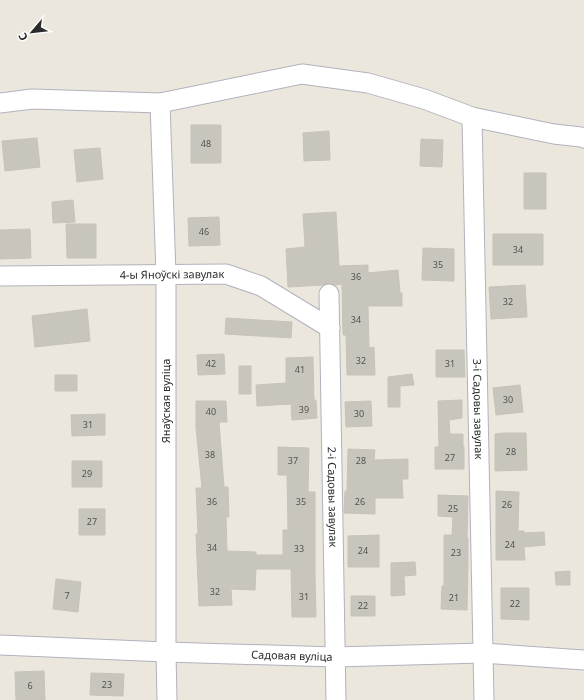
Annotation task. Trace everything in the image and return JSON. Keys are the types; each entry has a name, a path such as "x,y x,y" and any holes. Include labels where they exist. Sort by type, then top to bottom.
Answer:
{"street":[{"path":"0,103 32,99 160,103 302,74 368,83 424,99 472,117 554,134 584,138"},
{"name":"Янаўская вуліца","path":"160,103 166,274 167,700"},
{"name":"3-і Садовы завулак","path":"472,117 484,700"},
{"name":"4-ы Яноўскі завулак","path":"0,276 226,274 261,286 330,328"},
{"name":"2-і Садовы завулак","path":"329,294 336,700"},
{"name":"Садовая вуліца","path":"0,645 335,657 483,653 584,660"}],"building":[{"path":"191,125 221,125 221,163 191,163"},
{"path":"329,131 330,160 304,161 303,133"},
{"path":"37,138 40,167 5,171 2,141"},
{"path":"421,139 443,140 442,167 420,166"},
{"path":"100,148 103,179 77,182 74,150"},
{"path":"524,173 546,173 546,209 524,209"},
{"path":"73,200 75,222 53,223 52,202"},
{"path":"336,212 339,266 368,265 368,273 398,270 400,293 402,293 402,306 368,306 369,348 374,347 375,375 347,375 346,335 343,335 342,284 335,285 328,283 323,285 288,287 286,249 305,247 303,214"},
{"path":"219,217 220,245 189,246 188,218"},
{"path":"66,224 96,224 96,258 67,258"},
{"path":"30,229 31,258 0,259 0,230"},
{"path":"493,234 543,234 543,265 493,265"},
{"path":"423,248 454,249 454,281 422,280"},
{"path":"525,285 527,317 491,319 489,287"},
{"path":"87,309 90,341 35,347 32,316"},
{"path":"226,318 292,322 291,338 225,334"},
{"path":"436,350 464,350 465,377 436,377"},
{"path":"224,354 225,374 198,375 197,355"},
{"path":"313,357 314,400 316,400 317,418 292,420 291,404 257,406 256,385 286,383 286,358"},
{"path":"239,366 251,366 251,394 239,394"},
{"path":"412,374 414,385 400,386 400,407 388,407 388,377"},
{"path":"55,375 77,375 77,391 55,391"},
{"path":"520,385 523,412 496,415 493,388"},
{"path":"462,400 462,418 449,420 450,434 463,434 464,469 435,469 435,447 439,447 438,401"},
{"path":"196,401 226,401 227,422 219,422 224,487 228,487 229,517 226,517 227,551 256,552 256,555 283,555 283,530 288,530 287,475 278,475 278,447 309,448 308,492 315,492 316,617 292,617 291,569 256,569 255,590 231,589 232,605 199,606 196,488 202,488 196,428"},
{"path":"371,401 372,426 346,427 345,402"},
{"path":"105,414 105,435 72,436 71,415"},
{"path":"526,433 527,470 495,471 495,434"},
{"path":"348,449 375,450 374,460 408,459 408,479 402,479 403,498 375,498 375,514 344,513 345,491 347,491"},
{"path":"72,461 102,461 102,487 72,487"},
{"path":"496,491 519,492 518,531 524,531 524,533 544,532 545,545 524,547 525,560 496,560"},
{"path":"438,495 468,496 467,610 441,609 442,586 444,586 444,535 452,535 453,517 438,516"},
{"path":"79,509 105,509 105,535 79,535"},
{"path":"379,535 379,567 348,567 348,536"},
{"path":"415,562 416,575 404,576 405,595 391,596 391,563"},
{"path":"570,571 570,585 556,585 555,572"},
{"path":"56,579 81,582 78,612 53,609"},
{"path":"501,588 529,588 529,620 501,619"},
{"path":"351,596 375,596 375,616 351,616"},
{"path":"44,671 45,700 16,700 15,672"},
{"path":"91,673 124,674 123,696 90,695"}]}
